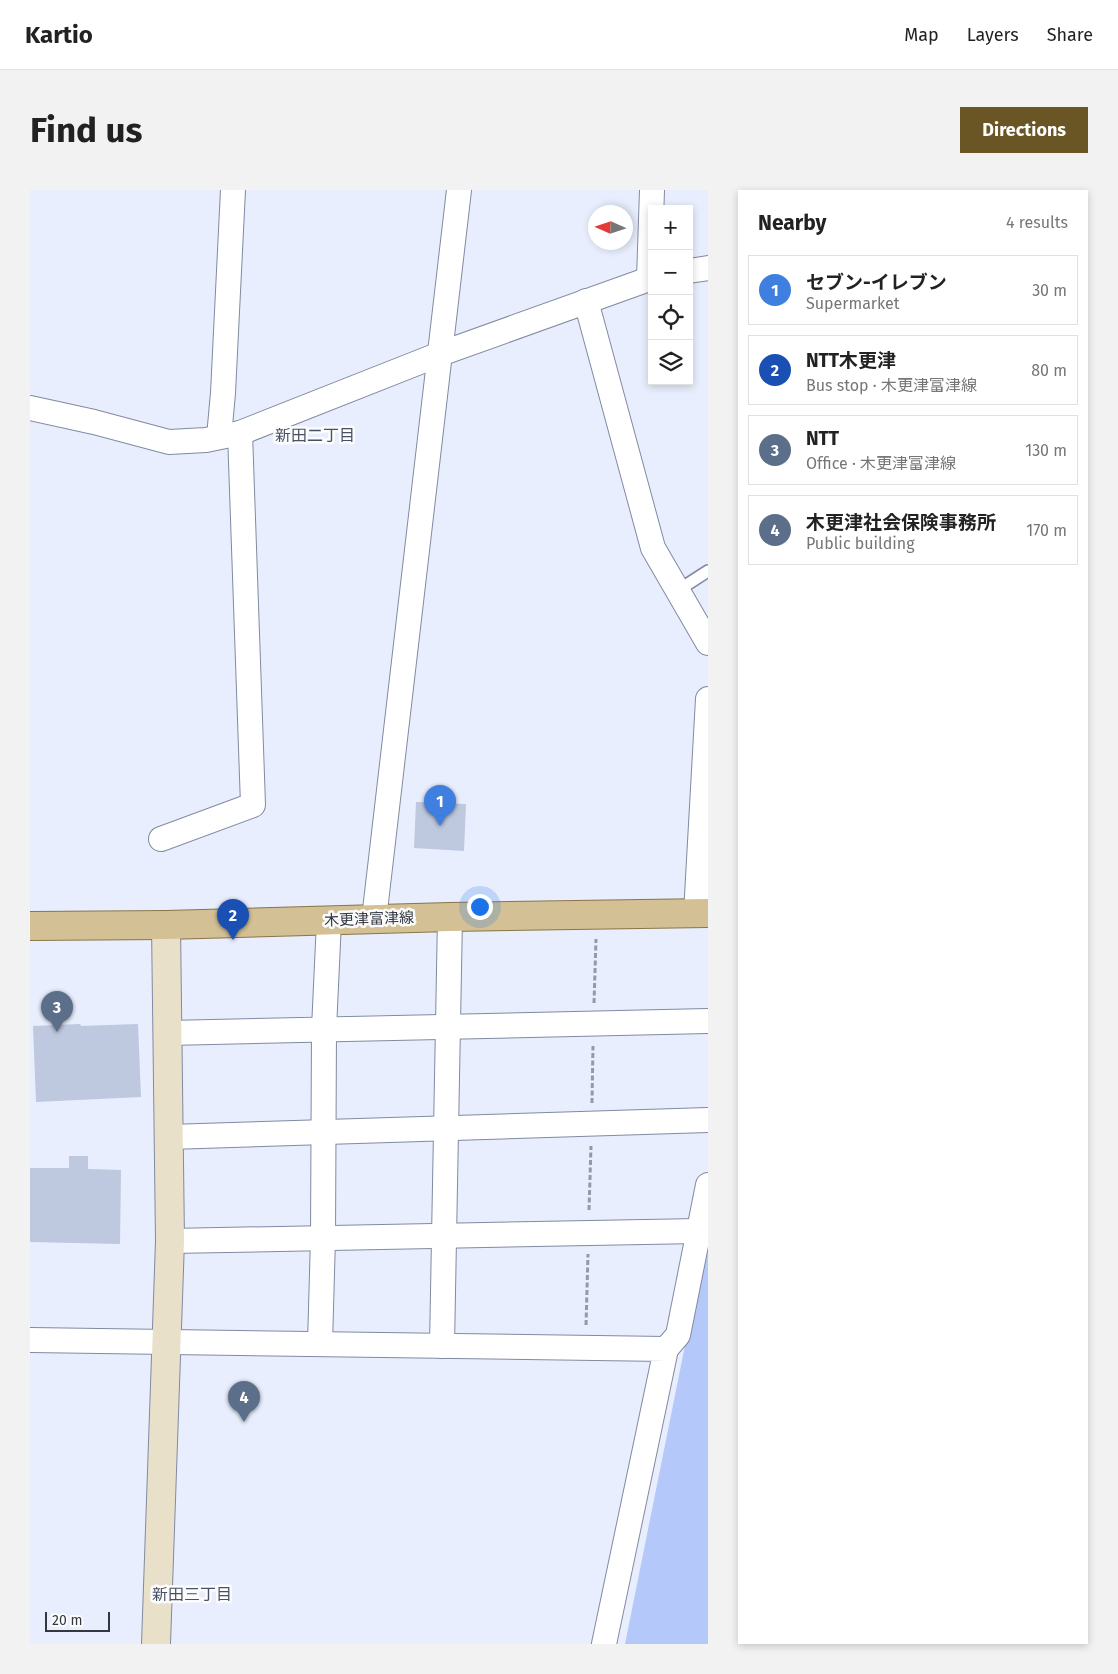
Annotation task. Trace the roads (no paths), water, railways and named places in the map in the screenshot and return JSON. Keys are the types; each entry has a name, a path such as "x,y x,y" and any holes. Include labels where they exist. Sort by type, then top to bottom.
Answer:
{"main road":[{"name":"木更津富津線","path":"30,926 702,914"}],"street":[{"path":"161,839 253,805 230,435 223,393 233,190"},
{"path":"374,919 459,190"},
{"path":"651,250 652,190"},
{"path":"693,270 708,268"},
{"path":"30,408 94,422 169,442 206,440 230,435 440,354 648,279"},
{"path":"586,301 653,548 708,642"},
{"path":"702,914 708,699"},
{"path":"442,1346 450,917"},
{"path":"320,1344 323,1238 322,1132 324,1029 330,920"},
{"path":"156,1644 170,1241 166,925"},
{"path":"168,1033 708,1020"},
{"path":"169,1137 708,1120"},
{"path":"604,1644 666,1349 678,1335 708,1185"},
{"path":"170,1241 699,1231"},
{"path":"30,1340 666,1349"}],"lane":[{"path":"677,590 708,571"}],"water":[{"path":"708,1231 708,1644 625,1644"}],"place":[{"name":"セブン-イレブン","path":"440,826"},
{"name":"NTT木更津","path":"233,940"},
{"name":"NTT","path":"57,1032"},
{"name":"木更津社会保険事務所","path":"244,1422"}],"district":[{"name":"新田二丁目","path":"315,435"},
{"name":"新田三丁目","path":"192,1594"}]}
